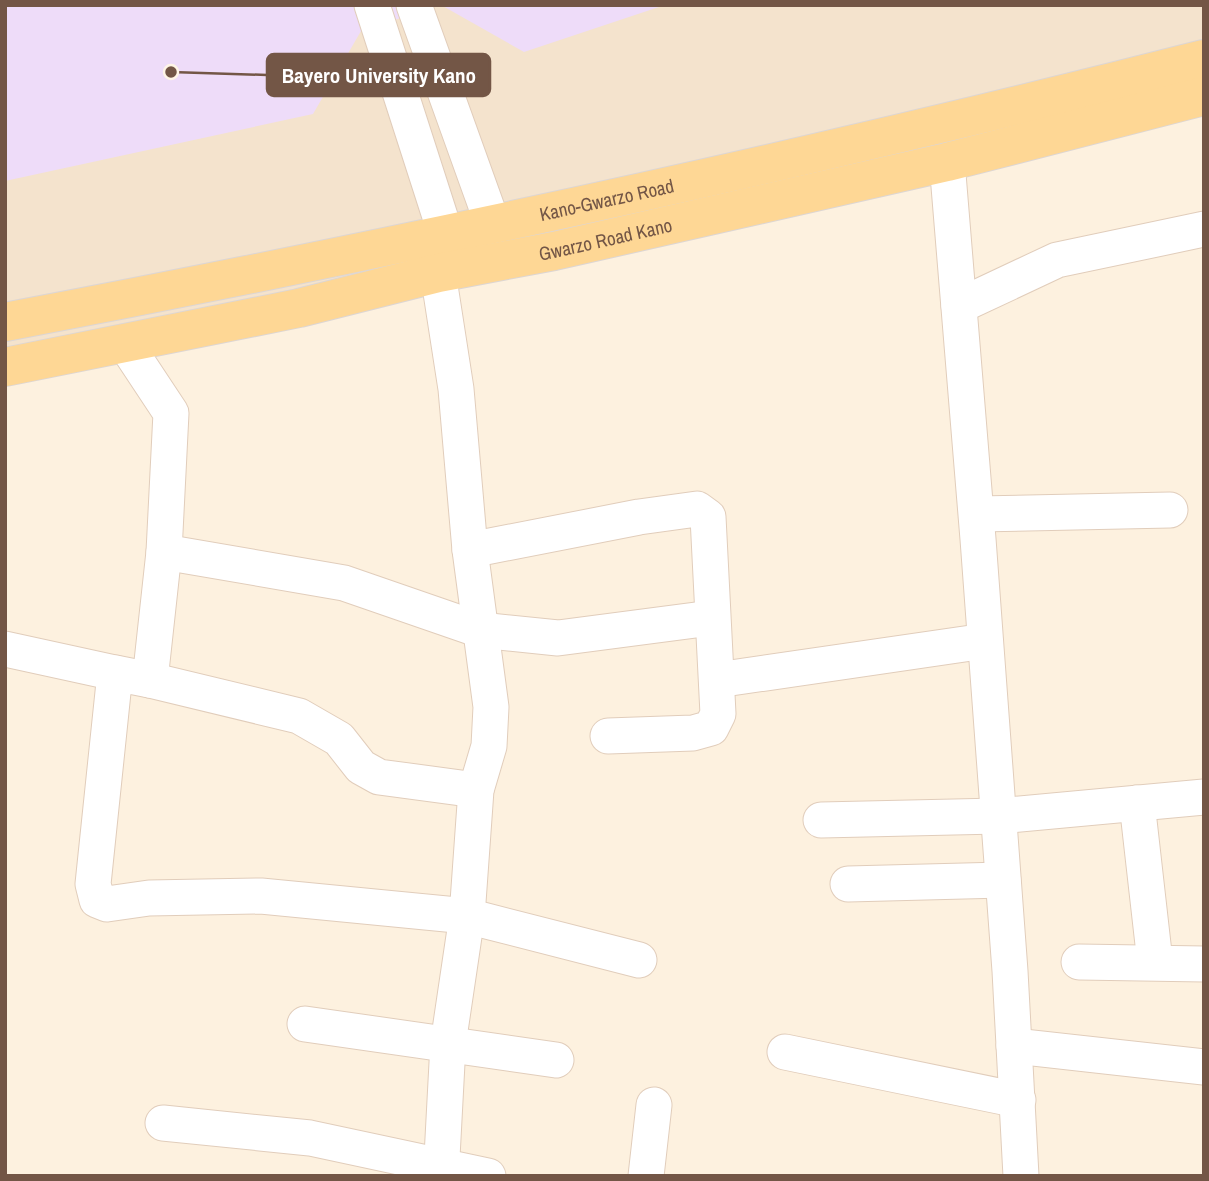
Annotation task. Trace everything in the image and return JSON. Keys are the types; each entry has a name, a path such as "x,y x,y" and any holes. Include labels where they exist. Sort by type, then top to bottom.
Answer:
{"main road":[{"name":"Kano-Gwarzo Road","path":"5,322 493,225 994,113 1204,59"},
{"name":"Gwarzo Road Kano","path":"5,367 126,345 299,308 438,273 554,251 947,162 1204,96"}],"street":[{"path":"372,5 446,235"},
{"path":"414,5 493,225"},
{"path":"386,51 427,40"},
{"path":"947,162 1003,880 1021,1176"},
{"path":"959,306 1057,260 1204,229"},
{"path":"438,273 456,389 470,550 491,707 489,746 476,790 467,916 448,1044 441,1172"},
{"path":"126,345 170,413 164,552 150,680"},
{"path":"470,550 697,509 708,517 711,618 718,714 711,728 693,733 608,736"},
{"path":"976,514 1170,510"},
{"path":"164,552 344,583 480,630 558,638 711,618"},
{"path":"717,680 985,641"},
{"path":"5,649 299,716 338,739 361,767 379,777 476,790"},
{"path":"115,673 93,884 97,900 107,904 149,898 261,897 467,916 639,960"},
{"path":"821,820 998,816 1204,797"},
{"path":"1137,803 1155,962"},
{"path":"848,884 1003,880"},
{"path":"1079,962 1204,964"},
{"path":"305,1024 556,1060"},
{"path":"1014,1046 1204,1068"},
{"path":"785,1052 1018,1100"},
{"path":"646,1176 654,1105"},
{"path":"163,1123 310,1138 367,1147 441,1172 488,1176"}],"shaded area":[{"path":"5,5 1204,5 1204,63 5,368"},
{"path":"5,5 440,5 361,31 313,114 5,181"},
{"path":"441,5 665,5 524,52"}],"place":[{"name":"Bayero University Kano","path":"171,72"}]}
